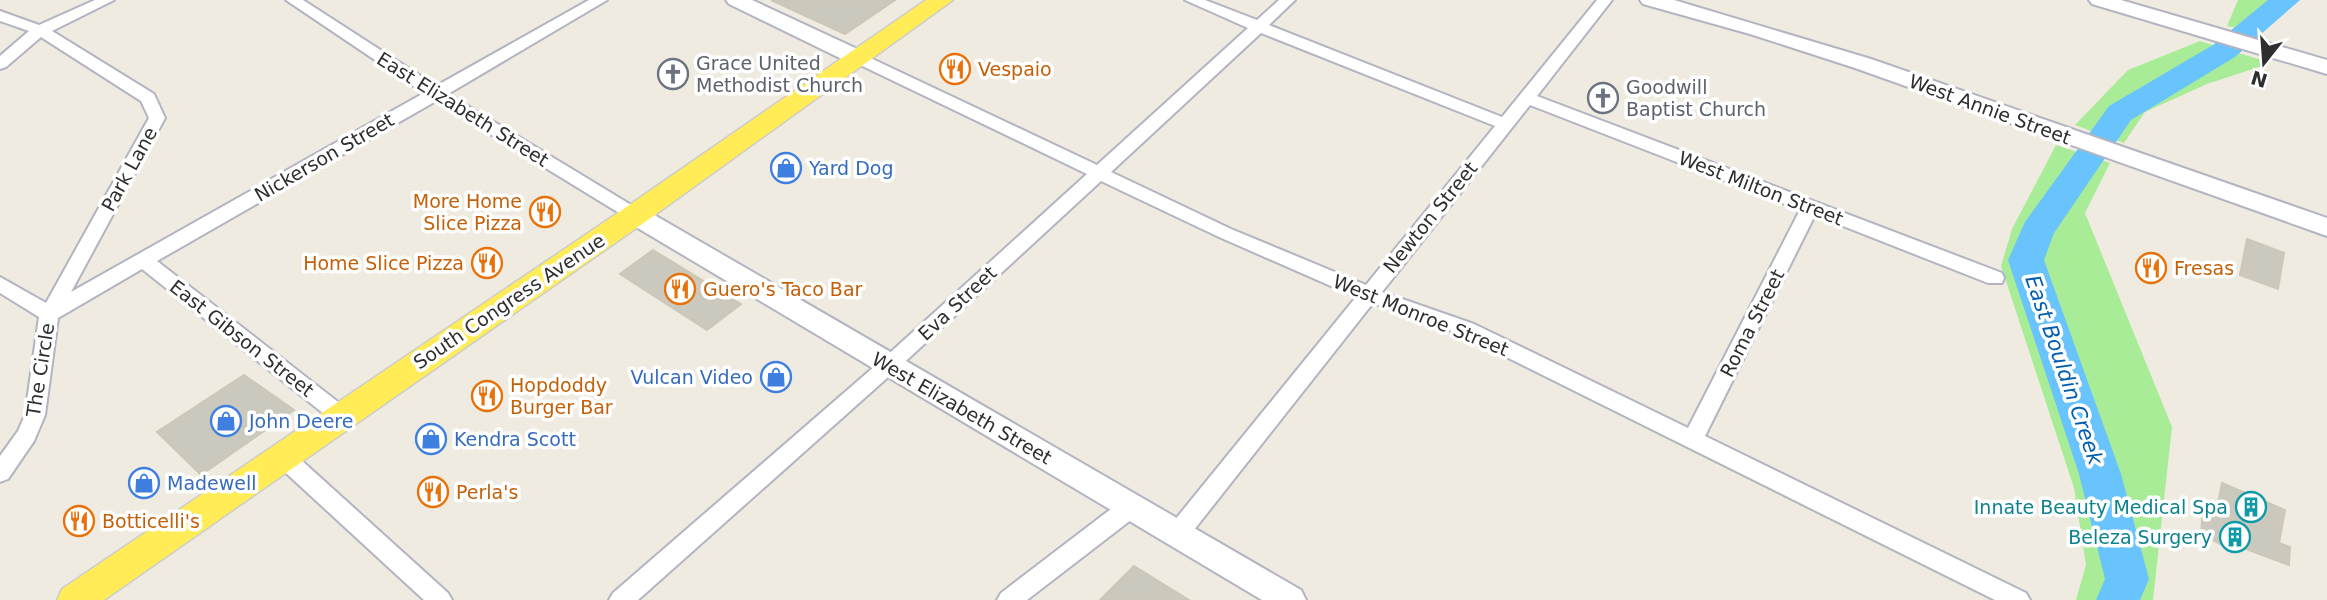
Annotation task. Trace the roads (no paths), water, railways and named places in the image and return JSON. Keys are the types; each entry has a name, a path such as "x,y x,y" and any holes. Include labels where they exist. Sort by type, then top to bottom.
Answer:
{"main road":[{"name":"South Congress Avenue","path":"75,600 340,415 635,215 941,0"}],"street":[{"path":"0,64 40,30 107,0"},
{"name":"East Elizabeth Street","path":"293,0 437,94 635,215"},
{"name":"Nickerson Street","path":"49,314 600,0"},
{"path":"736,0 858,58"},
{"path":"1192,0 1505,124"},
{"name":"Eva Street","path":"621,600 888,365 1288,0"},
{"name":"Newton Street","path":"1178,533 1605,0"},
{"name":"West Annie Street","path":"1650,0 1773,34 1958,96 2111,153 2327,227"},
{"path":"2099,0 2327,67"},
{"name":"Park Lane","path":"0,16 40,30 148,98 157,118 49,314"},
{"name":"West Monroe Street","path":"858,58 1097,173 1368,294 1467,329 2018,600"},
{"name":"West Milton Street","path":"1527,98 1995,278"},
{"name":"Roma Street","path":"1692,440 1810,207"},
{"name":"West Elizabeth Street","path":"635,215 1290,600"},
{"name":"East Gibson Street","path":"143,260 340,415"},
{"name":"The Circle","path":"0,284 49,314 35,415 27,435 0,473"},
{"path":"282,456 440,600"},
{"path":"1009,600 1132,506"}],"waterway":[{"name":"East Bouldin Creek","path":"2118,600 2127,579 2100,474 2026,260 2037,231 2120,113 2224,51 2286,0"}],"place":[{"name":"Vespaio","path":"955,69"},
{"name":"Grace United Methodist Church","path":"673,74"},
{"name":"Goodwill Baptist Church","path":"1603,98"},
{"name":"Yard Dog","path":"786,168"},
{"name":"More Home Slice Pizza","path":"545,212"},
{"name":"Home Slice Pizza","path":"487,263"},
{"name":"Fresas","path":"2151,268"},
{"name":"Guero's Taco Bar","path":"680,289"},
{"name":"Vulcan Video","path":"776,377"},
{"name":"Hopdoddy Burger Bar","path":"487,396"},
{"name":"John Deere","path":"226,421"},
{"name":"Kendra Scott","path":"431,439"},
{"name":"Madewell","path":"144,483"},
{"name":"Perla's","path":"433,492"},
{"name":"Innate Beauty Medical Spa","path":"2251,507"},
{"name":"Botticelli's","path":"79,521"},
{"name":"Beleza Surgery","path":"2235,537"}]}
